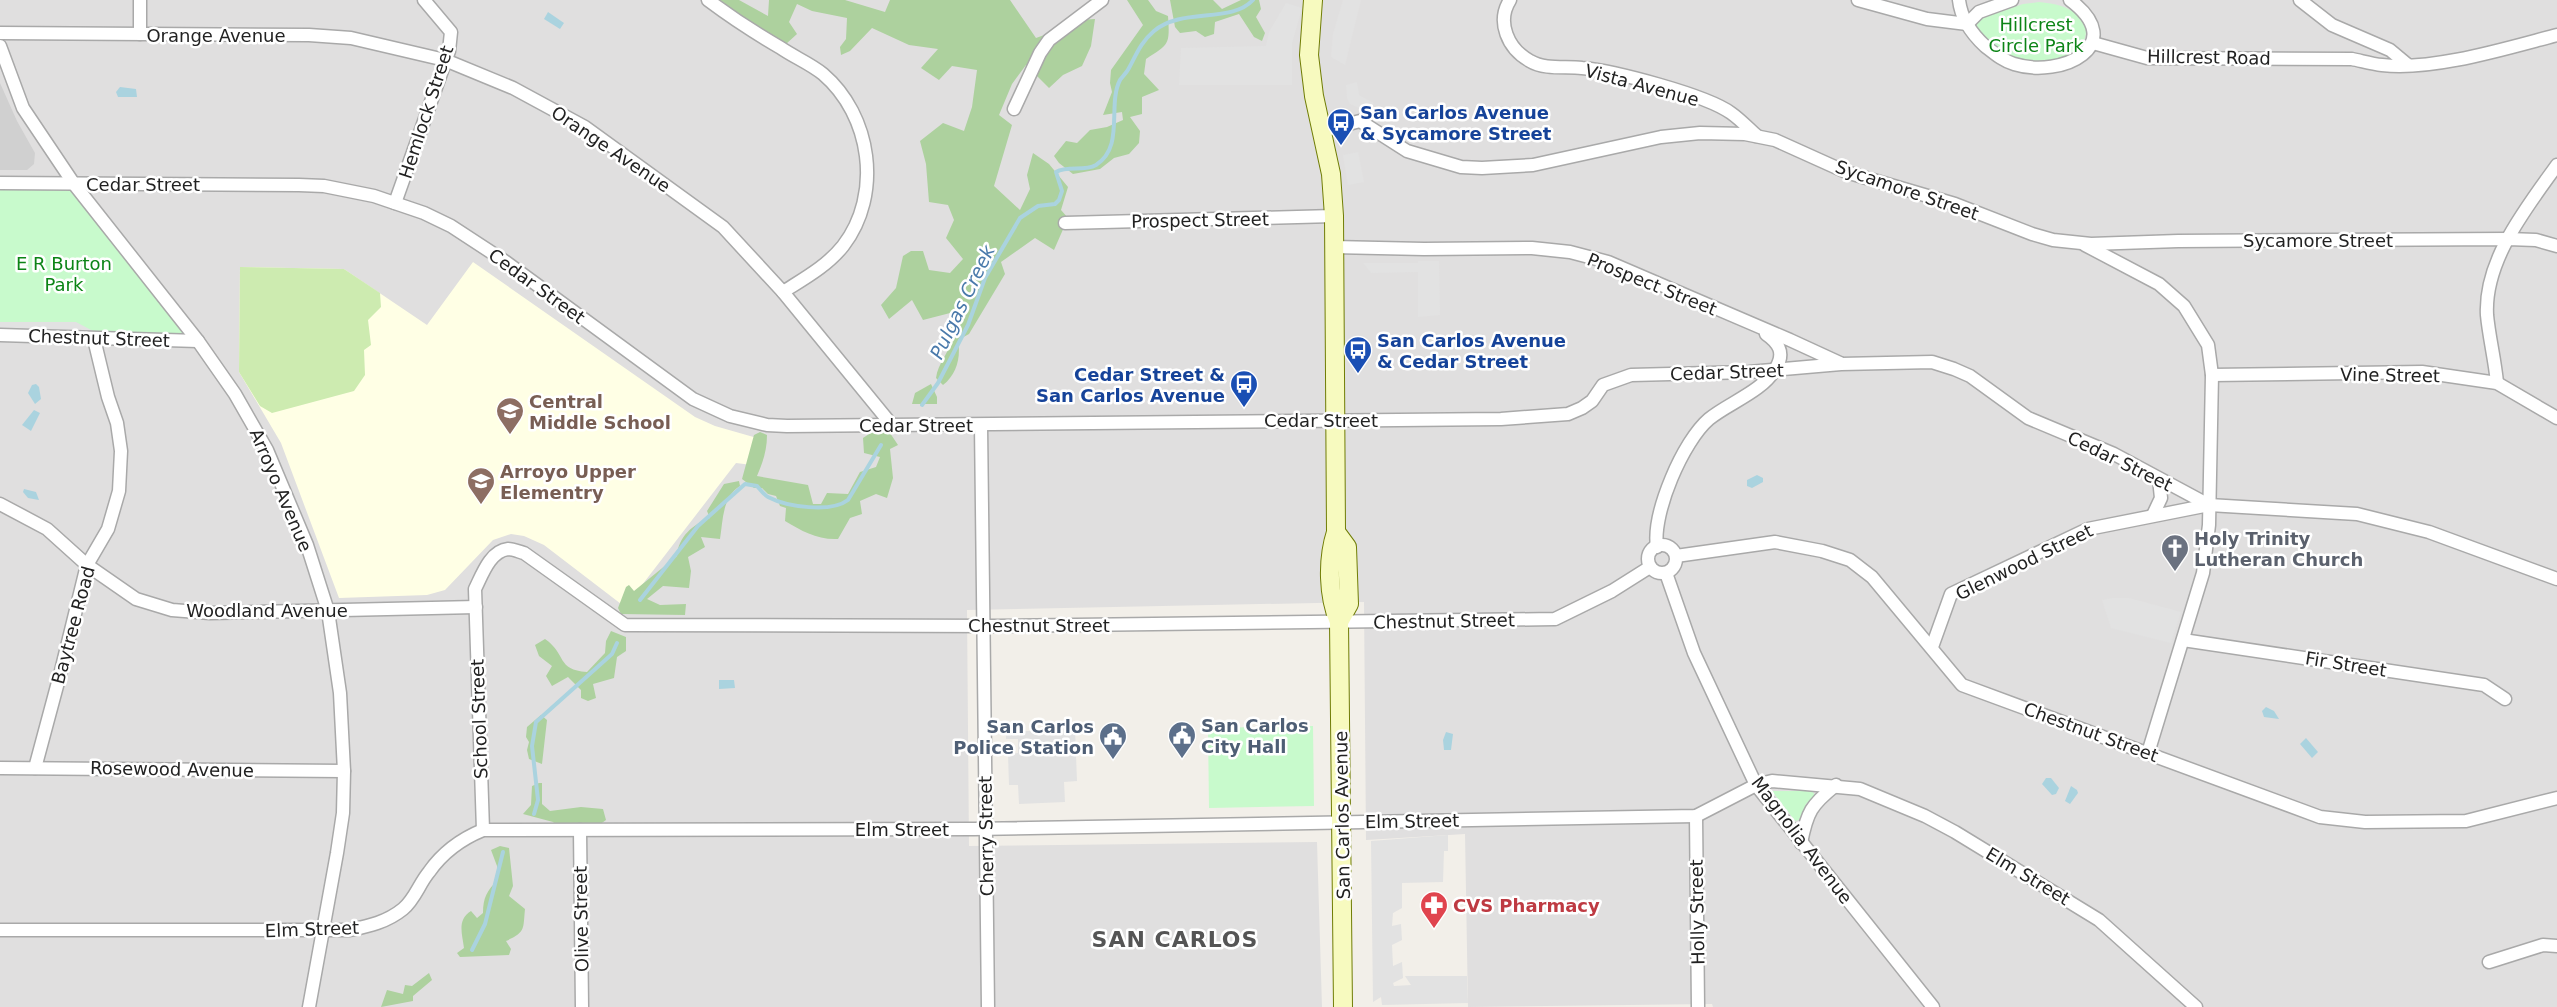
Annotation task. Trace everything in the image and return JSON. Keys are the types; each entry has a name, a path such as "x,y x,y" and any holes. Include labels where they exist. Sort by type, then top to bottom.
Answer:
{"main road":[{"name":"San Carlos Avenue","path":"1313,0 1309,55 1314,96 1331,174 1334,216 1336,532 1331,548 1332,604 1339,622 1344,1007"}],"street":[{"path":"140,0 140,34"},
{"name":"Hemlock Street","path":"396,203 449,51 451,32 424,0"},
{"path":"708,0 740,24 821,73 837,87 855,113 866,149 867,175 862,206 844,245 825,265 783,292"},
{"path":"1014,109 1040,53 1049,40 1102,0"},
{"name":"Vista Avenue","path":"1510,0 1504,18 1506,38 1516,51 1531,62 1547,66 1583,68 1677,91 1730,112 1757,136"},
{"path":"1858,0 1927,19 1967,24"},
{"path":"1959,0 1967,24 1974,35 1998,57 2012,64 2029,68 2045,68 2078,59 2093,43 2093,35 2088,20 2079,6 2070,0"},
{"path":"1967,24 1979,12 2012,0"},
{"path":"2300,0 2332,25 2390,50 2408,65"},
{"name":"Orange Avenue","path":"0,33 309,35 351,38 446,60 513,88 585,127 723,227 783,292 891,424"},
{"name":"Hillcrest Road","path":"2093,43 2147,58 2352,59 2382,65 2408,65 2466,57 2557,35"},
{"name":"Arroyo Avenue","path":"0,46 22,108 74,184 198,341 235,394 267,450 293,507 328,611 340,693 344,771 342,813 324,932 309,1007"},
{"name":"Sycamore Street","path":"1322,131 1360,121 1407,151 1461,167 1482,168 1533,165 1661,137 1700,133 1745,134 1775,140 1846,172 1955,204 2032,234 2053,240 2082,243 2508,239 2536,240 2557,246"},
{"path":"2497,383 2487,314 2491,279 2508,239 2557,165"},
{"name":"Cedar Street","path":"0,183 299,185 350,190 396,203 451,226 476,242 677,388 710,408 730,416 767,425 981,425 1335,419 1501,419 1568,414 1592,401 1603,385 1631,375 1776,370 1906,361 1932,362 1954,368 1987,388 2028,418 2114,454 2209,505 2357,514 2429,532 2557,579"},
{"name":"Prospect Street","path":"1066,223 1334,216"},
{"path":"2082,243 2159,284 2184,306 2208,345 2212,375 2209,524 2203,573 2148,753"},
{"name":"Prospect Street","path":"1333,247 1424,249 1532,248 1570,252 1608,262 1841,364"},
{"path":"1657,547 1656,537 1670,483 1690,440 1710,419 1759,385 1776,370 1780,361 1779,344 1749,323"},
{"name":"Chestnut Street","path":"0,335 198,341"},
{"name":"Baytree Road","path":"34,768 61,671 86,565 108,529 119,491 121,451 117,423 108,397 94,339"},
{"name":"Vine Street","path":"2212,375 2422,372 2497,383 2557,418"},
{"name":"Cherry Street","path":"981,425 985,626 988,1007"},
{"path":"2153,515 2161,498 2160,479"},
{"name":"Woodland Avenue","path":"0,504 47,529 86,565 136,599 172,610 210,613 476,607"},
{"name":"Glenwood Street","path":"1932,647 1951,594 2088,529 2209,505"},
{"name":"Chestnut Street","path":"1676,556 1775,542 1822,551 1850,560 1872,577 1962,685 2320,817 2365,822 2466,821 2557,798"},
{"path":"1666,546 1676,556 1672,569 1666,573 1657,572 1650,567 1648,558 1657,547 1666,546"},
{"name":"Chestnut Street","path":"476,607 475,589 486,566 495,555 508,549 524,553 625,625 985,626 1555,619 1612,591 1650,567"},
{"name":"Magnolia Avenue","path":"1666,573 1694,653 1756,785 1933,1007"},
{"name":"School Street","path":"476,607 483,830"},
{"name":"Fir Street","path":"2184,640 2484,685 2505,698"},
{"name":"Rosewood Avenue","path":"0,768 344,771"},
{"name":"Elm Street","path":"0,930 324,932 378,925 403,909 417,894 429,872 453,846 466,837 483,830 986,829 1696,816 1756,785 1772,781 1836,785 1860,789 1925,816 1955,832 2090,914 2196,1007"},
{"path":"1801,843 1805,823 1814,802 1836,785"},
{"name":"Holly Street","path":"1696,816 1698,1007"},
{"name":"Olive Street","path":"580,830 582,1007"},
{"path":"2489,962 2543,945 2557,946"}],"shaded area":[{"path":"0,0 2557,0 2557,1007 1713,1007 1712,1004 1468,1007 1465,834 1366,840 1364,602 967,610 969,846 1317,842 1322,1007 0,1007"},
{"path":"1343,0 1361,0 1345,65 1331,57 1333,34"},
{"path":"1286,3 1302,8 1292,43 1292,85 1179,85 1181,48 1266,46 1269,32"},
{"path":"1357,82 1359,95 1374,103 1369,112 1350,104 1347,98 1346,85"},
{"path":"0,83 17,121 35,153 34,164 27,170 0,170"},
{"path":"1358,152 1364,182 1348,185 1343,155"},
{"path":"1418,261 1439,261 1440,315 1418,317 1418,272 1371,273 1363,263 1418,263"},
{"name":"Central Middle School","path":"473,262 695,417 715,426 757,438 752,465 736,463 625,607 544,545 524,536 511,534 493,540 445,590 427,595 339,598 281,443 239,372 240,267 344,269 427,325"},
{"path":"0,322 76,322 93,331 0,332"},
{"path":"2129,598 2181,612 2171,643 2111,628 2102,600"},
{"path":"1075,729 1077,781 1064,782 1065,802 1019,804 1018,785 1009,785 1008,754 1018,753 1018,739 1006,739 1006,732"},
{"path":"1448,835 1448,851 1444,851 1443,882 1402,883 1402,908 1393,913 1392,926 1401,924 1402,940 1392,945 1393,966 1402,962 1403,978 1393,983 1394,986 1411,985 1405,976 1467,976 1468,1003 1382,1005 1381,997 1373,1002 1371,841"}],"green space":[{"path":"715,0 739,0 768,16 769,0 845,0 885,12 890,0 1010,0 1036,38 1047,34 1063,21 1095,19 1091,46 1082,66 1063,75 1049,88 1026,65 1012,84 999,115 1012,125 994,186 1020,210 1030,189 1027,175 1033,153 1049,164 1068,187 1061,210 1068,218 1054,250 1035,238 1001,262 1005,274 969,334 958,340 959,353 957,365 952,376 943,385 936,378 952,339 946,330 954,312 923,320 912,300 889,319 881,305 896,288 903,256 911,251 923,251 929,270 950,273 963,259 946,238 954,220 948,205 929,202 926,164 920,141 943,123 964,131 972,107 977,70 952,66 939,80 921,68 938,49 909,45 872,28 850,51 841,55 840,47 846,39 847,18 812,11 797,4 789,22 797,34 786,44 760,31"},
{"path":"1127,0 1148,0 1156,11 1168,16 1169,33 1166,43 1146,59 1144,74 1159,90 1142,97 1142,114 1130,117 1140,131 1139,143 1129,154 1114,158 1100,169 1073,174 1059,163 1054,156 1066,141 1077,143 1090,130 1107,127 1123,120 1122,112 1103,115 1112,92 1110,83 1111,70 1143,25"},
{"path":"1170,0 1213,0 1222,9 1241,0 1259,0 1261,9 1256,17 1265,33 1262,41 1254,37 1239,14 1215,22 1214,34 1205,37 1196,31 1180,33 1175,27"},
{"name":"Hillcrest Circle Park","path":"2039,2 2065,7 2080,17 2086,29 2083,42 2073,53 2058,61 2037,64 2012,60 1975,32 1975,24 1979,19 2023,4"},
{"name":"E R Burton Park","path":"0,183 74,184 198,341 0,335"},
{"path":"240,267 344,269 380,293 381,307 368,320 371,345 364,350 365,375 354,391 272,413 260,406 239,372"},
{"path":"931,384 937,397 937,404 912,404 915,393"},
{"path":"875,430 888,430 898,445 890,449 893,478 887,498 876,494 860,501 862,514 850,518 838,539 816,536 785,521 786,508 780,506 776,496 768,494 762,488 754,488 742,479 754,435 760,432 767,435 767,440 757,476 808,485 813,504 821,504 827,493 848,494 860,472 876,467 880,457 864,453 863,438"},
{"path":"739,481 740,486 730,496 724,510 720,539 701,537 705,547 688,557 691,571 689,588 663,586 647,599 660,605 686,604 685,615 621,614 618,608 626,587 629,585 634,591 677,556 683,537 692,528 710,518 707,511 724,484"},
{"path":"611,631 626,637 626,651 617,657 614,678 593,684 596,698 588,701 581,698 581,690 568,677 552,686 546,676 552,666 539,656 535,645 545,639 552,645 566,665 577,671 587,672 605,653 606,641"},
{"path":"541,715 547,720 542,764 529,759 527,750 529,742 526,737 527,727"},
{"path":"1313,726 1314,806 1209,808 1208,728"},
{"path":"542,783 542,804 550,811 581,807 603,809 606,820 599,825 558,827 553,822 523,814 531,805 532,786"},
{"path":"1772,791 1812,791 1815,795 1806,804 1799,820 1795,821"},
{"path":"500,846 509,848 513,886 509,896 525,909 522,929 517,935 506,941 511,949 509,955 460,957 457,953 464,948 462,923 464,918 471,911 477,918 483,913 486,895 498,880 497,866 491,850"},
{"path":"429,973 432,980 413,996 413,1001 381,1007 387,990 403,994 405,985 412,986"}],"water":[{"path":"548,12 564,23 560,29 544,19"},
{"path":"120,87 136,89 137,97 118,97 116,92"},
{"path":"36,384 39,387 41,399 35,404 28,393 32,385"},
{"path":"34,410 40,413 31,431 22,425"},
{"path":"1757,475 1763,478 1763,482 1752,488 1747,486 1747,480"},
{"path":"24,489 36,492 39,500 28,498 23,492"},
{"path":"719,680 734,680 735,688 719,689"},
{"path":"2266,707 2274,711 2279,719 2264,717 2262,711"},
{"path":"1446,732 1453,734 1451,750 1444,750 1443,740"},
{"path":"2306,738 2318,752 2312,758 2300,744"},
{"path":"2046,778 2051,778 2059,788 2056,794 2052,795 2042,784"},
{"path":"2071,786 2078,793 2070,804 2065,801"}],"waterway":[{"name":"Pulgas Creek","path":"922,405 938,383 968,325 985,278 1020,218 1038,206 1055,204 1059,200 1062,191 1056,172 1066,169 1091,167 1105,157 1113,137 1116,90 1120,80 1146,39 1165,24 1178,19 1232,12 1244,7 1253,0"},
{"name":"Pulgas Creek","path":"640,600 698,526 745,484 757,486 768,497 786,504 809,507 840,504 848,500 881,445"},
{"name":"Pulgas Creek","path":"534,814 538,800 532,746 536,722 612,654 617,643"},
{"name":"Pulgas Creek","path":"472,950 485,924 503,852"}],"place":[{"name":"San Carlos Avenue & Sycamore Street","path":"1341,146"},
{"name":"San Carlos Avenue & Cedar Street","path":"1358,374"},
{"name":"Cedar Street & San Carlos Avenue","path":"1244,408"},
{"name":"Central Middle School","path":"510,435"},
{"name":"Arroyo Upper Elementry","path":"481,505"},
{"name":"Holy Trinity Lutheran Church","path":"2175,572"},
{"name":"San Carlos City Hall","path":"1182,759"},
{"name":"San Carlos Police Station","path":"1113,760"},
{"name":"CVS Pharmacy","path":"1434,929"}],"district":[{"name":"SAN CARLOS","path":"1175,939"}]}
